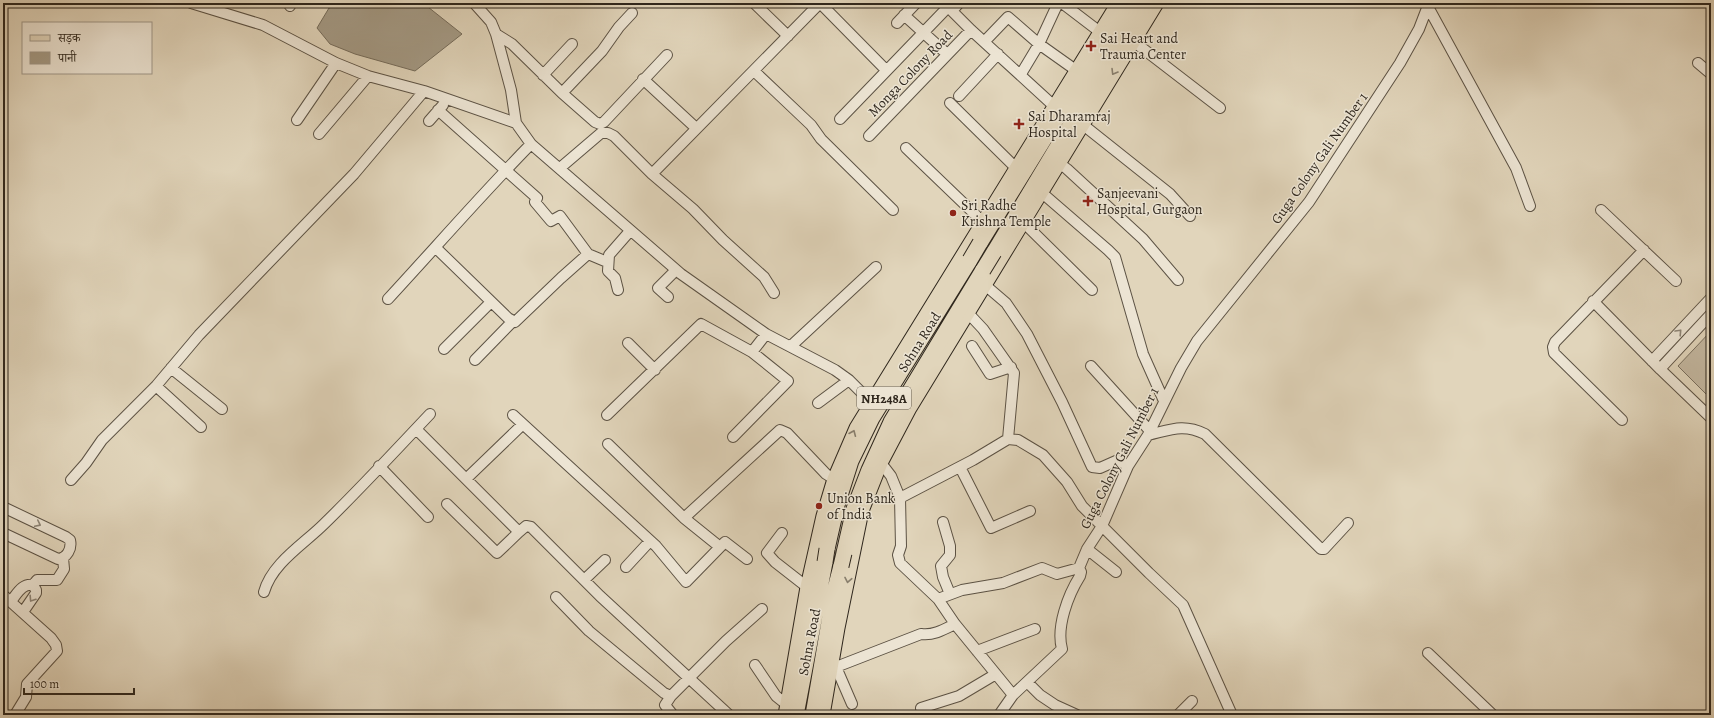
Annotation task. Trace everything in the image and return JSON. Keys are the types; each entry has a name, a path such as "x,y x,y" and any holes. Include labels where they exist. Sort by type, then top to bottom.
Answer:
{"highway":[{"name":"Sohna Road","path":"789,711 822,554 852,460 872,418 972,250 1128,3"},
{"name":"Sohna Road","path":"813,715 834,593 845,560 854,509 869,470 891,422 991,262 1144,3"}],"main road":[{"path":"789,711 807,587 822,554 823,516 834,479 856,428 871,402 972,250 983,222 1118,3"},
{"path":"823,715 834,667 845,560 881,463 896,431 985,285 991,262 1023,222 1156,3"},
{"path":"972,250 991,262"},
{"path":"822,554 845,560"}],"street":[{"path":"191,3 263,25 336,62 368,76 424,91 516,123"},
{"path":"474,3 491,22 496,34 511,90 516,123 531,144 676,270 766,334 835,370 849,380 871,402"},
{"path":"754,3 788,36"},
{"path":"652,174 820,3 886,70"},
{"path":"897,23 916,3"},
{"path":"840,119 948,7 959,3"},
{"path":"1021,74 1039,44 1058,3"},
{"path":"1062,3 1100,32"},
{"path":"1428,4 1516,168 1530,206"},
{"name":"Guga Colony Gali Number 1","path":"999,715 1013,695 1062,649 1059,638 1068,599 1080,576 1081,572 1079,568 1087,549 1102,526 1128,466 1149,433 1181,368 1204,331 1309,202 1400,63 1419,29 1428,4"},
{"name":"Monga Colony Road","path":"948,7 1054,106"},
{"path":"562,93 602,51 632,13"},
{"path":"904,15 947,54"},
{"path":"984,42 1008,17 1039,44 1077,71"},
{"name":"Monga Colony Road","path":"869,136 971,30"},
{"path":"496,34 512,44 562,93 595,122 600,124 604,122 666,55"},
{"path":"1133,41 1220,108"},
{"path":"543,75 572,44"},
{"path":"959,96 998,54"},
{"path":"297,120 336,62"},
{"path":"1698,63 1711,74"},
{"path":"754,71 811,126 826,144 893,210"},
{"path":"319,134 368,76"},
{"path":"643,80 696,128"},
{"path":"72,480 102,440 156,386 199,335 354,174 424,91"},
{"path":"429,121 448,99"},
{"path":"950,103 1016,168"},
{"path":"438,110 537,198 535,202 551,221 560,216 588,254 607,262"},
{"path":"1082,124 1170,194 1190,216"},
{"path":"560,168 601,133 608,133 614,136 652,174 693,209 723,240 764,277 774,293"},
{"path":"388,299 436,248 505,170 531,144"},
{"path":"906,148 983,222"},
{"path":"1058,164 1067,169 1143,239 1178,280"},
{"path":"1041,192 1115,257 1143,354 1164,401"},
{"path":"1601,210 1676,281"},
{"path":"1023,222 1092,290"},
{"path":"618,290 615,278 608,270 607,262 609,255 630,231"},
{"path":"436,248 491,302 513,321"},
{"path":"1622,420 1554,353 1553,347 1555,342 1593,301 1644,250"},
{"path":"475,360 513,321 517,322 561,278 588,254"},
{"path":"791,346 876,267"},
{"path":"668,297 658,288 676,270"},
{"path":"985,285 1006,303 1026,334 1062,402 1092,467 1100,468 1118,460 1128,466"},
{"path":"1652,361 1711,298"},
{"path":"1593,301 1711,418"},
{"path":"444,350 491,302"},
{"path":"968,313 983,329 1014,373 1008,439"},
{"path":"1660,369 1711,314"},
{"path":"607,415 655,370 700,324 752,352 788,380 733,437"},
{"path":"752,352 766,334"},
{"path":"628,343 655,370"},
{"path":"972,346 990,374 1011,367"},
{"path":"1091,366 1149,433 1186,427 1205,434 1321,549 1328,546 1348,523"},
{"path":"171,368 222,410"},
{"path":"818,403 849,380"},
{"path":"156,386 201,427"},
{"path":"264,592 266,585 281,564 325,523 430,414"},
{"path":"513,415 650,541 686,582 725,542 747,558"},
{"path":"466,479 522,424"},
{"path":"416,429 520,532"},
{"path":"684,518 780,430 787,433 826,474 834,479"},
{"path":"900,498 960,467 1008,439 1018,440 1043,455 1068,482 1082,506 1149,573 1183,604 1232,715"},
{"path":"608,444 684,518 720,547"},
{"path":"881,463 891,476 900,498 901,546 898,555 900,563 938,599 955,624 1013,695"},
{"path":"379,466 428,517"},
{"path":"960,467 991,528 1030,511"},
{"path":"447,504 497,553 526,526 531,527 584,580 729,715"},
{"path":"3,507 70,540 71,544 69,553 63,558 58,559 3,533"},
{"path":"943,522 950,546 950,555 941,566 943,577 950,594"},
{"path":"782,534 767,553 775,562 807,587"},
{"path":"626,567 650,541"},
{"path":"1087,549 1116,572"},
{"path":"33,585 37,580 57,580 64,569 63,558"},
{"path":"584,580 605,560"},
{"path":"938,599 950,594 1003,583 1042,568 1057,574 1079,568"},
{"path":"15,715 26,697 27,684 57,652 56,645 51,638 7,598 23,586 28,584 33,585"},
{"path":"23,612 36,593 33,585"},
{"path":"556,597 589,631 664,693 671,696"},
{"path":"673,715 665,705 671,696 726,640 762,608"},
{"path":"852,704 834,667 921,634 927,635 955,624"},
{"path":"977,651 1035,629"},
{"path":"1428,653 1494,715"},
{"path":"755,665 776,696 789,711"},
{"path":"922,708 959,696 996,674"},
{"path":"1027,682 1040,695 1055,705 1077,715"},
{"path":"1178,715 1192,700"}],"shaded area":[{"path":"1711,331 1711,399 1678,366"}],"water":[{"path":"339,3 423,3 462,34 415,71 355,54 330,44 317,28 329,8"}],"place":[{"name":"Sai Heart and Trauma Center","path":"1091,46"},
{"name":"Sai Dharamraj Hospital","path":"1019,124"},
{"name":"Sanjeevani Hospital, Gurgaon","path":"1088,201"},
{"name":"Sri Radhe Krishna Temple","path":"953,213"},
{"name":"Union Bank of India","path":"819,506"}]}
